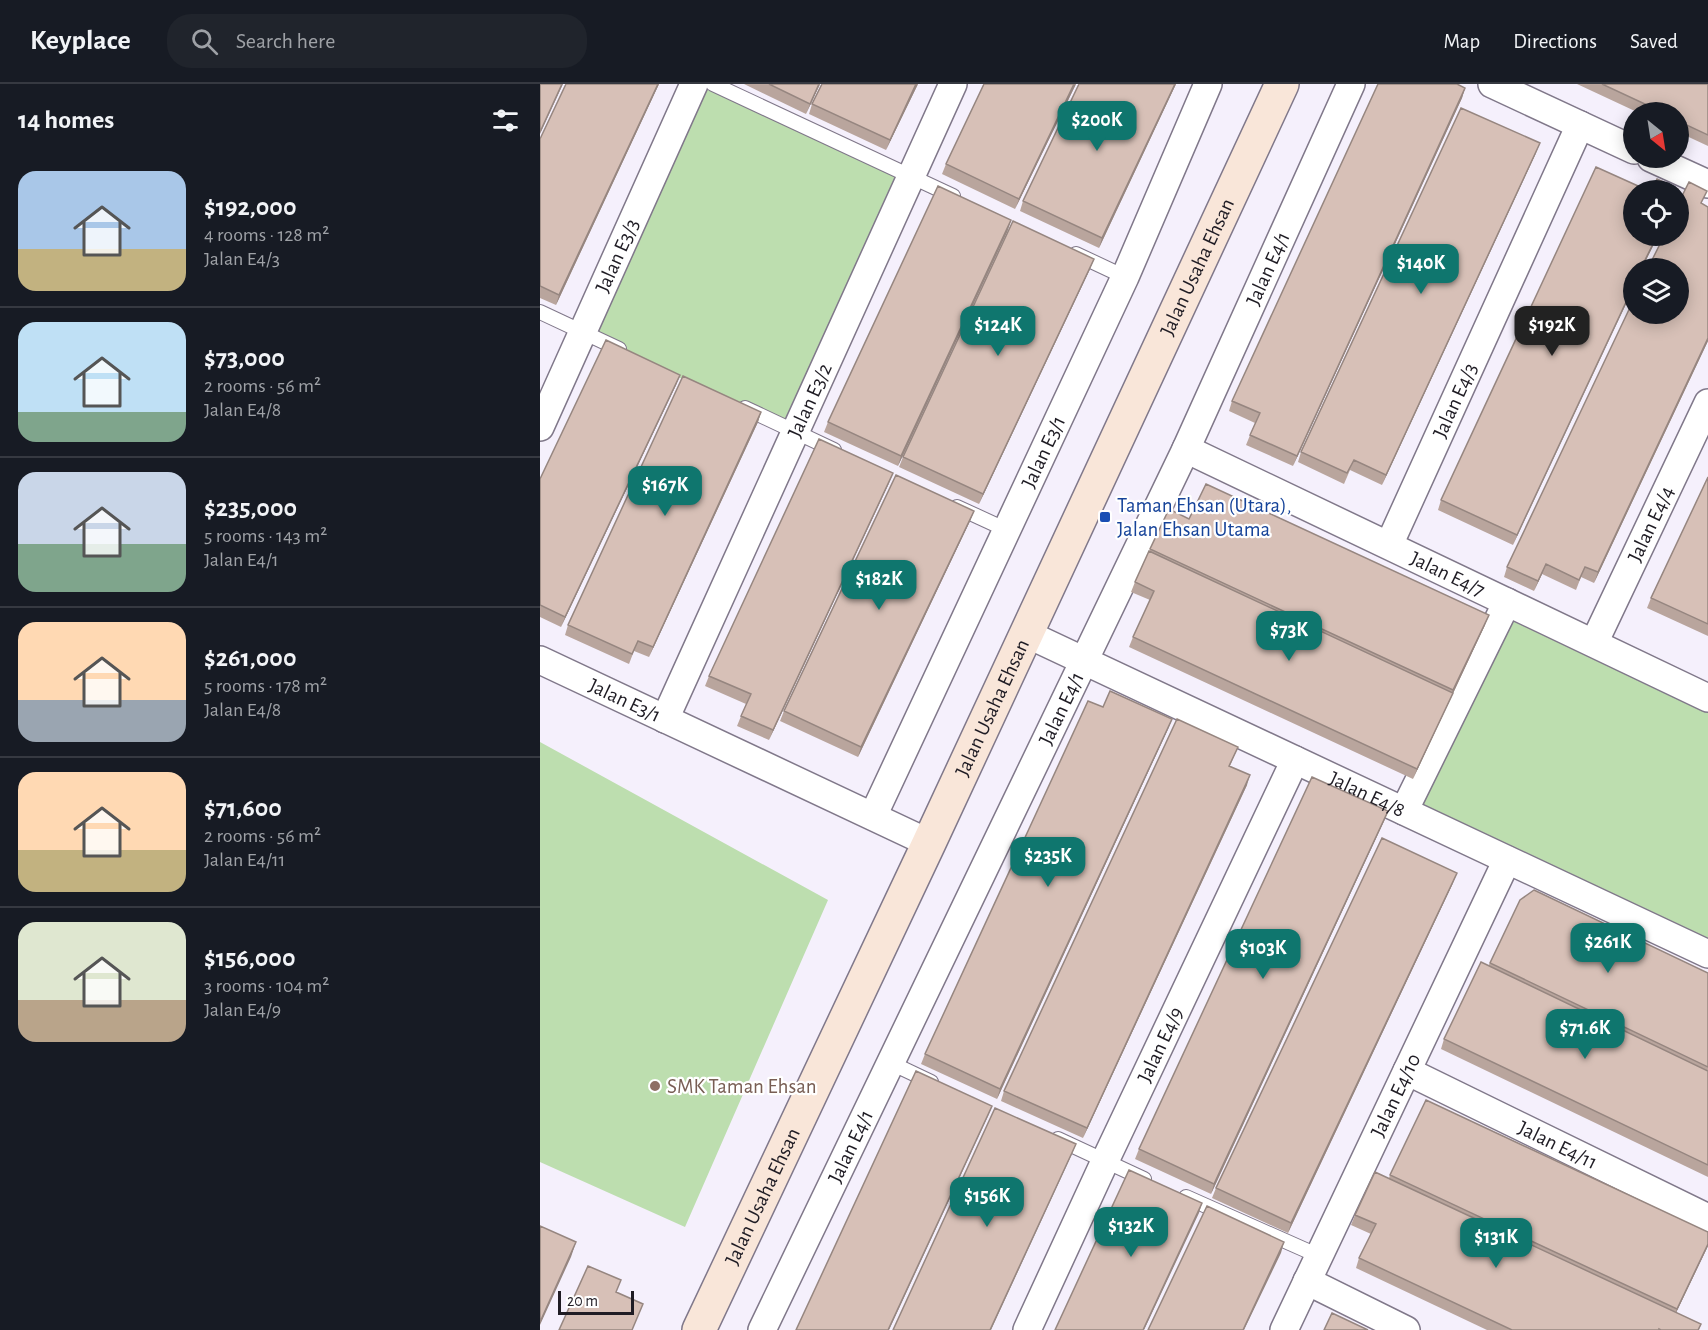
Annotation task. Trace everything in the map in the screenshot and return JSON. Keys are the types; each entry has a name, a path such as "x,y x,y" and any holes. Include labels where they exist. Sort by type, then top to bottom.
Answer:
{"street":[{"name":"Jalan E3/3","path":"540,427 694,84"},
{"name":"Jalan E3/2","path":"665,719 953,84"},
{"name":"Jalan E3/1","path":"873,816 1125,277 1208,84"},
{"name":"Jalan Usaha Ehsan","path":"699,1330 1027,634 1282,84"},
{"name":"Jalan E4/1","path":"762,1330 1186,449 1351,84"},
{"path":"1492,84 1623,145"},
{"name":"Jalan E4/3","path":"1389,546 1580,125"},
{"path":"1673,168 1708,184"},
{"name":"Jalan E4/4","path":"1594,644 1708,403"},
{"name":"Jalan E4/7","path":"1186,449 1708,698"},
{"path":"1404,811 1507,602"},
{"name":"Jalan E4/8","path":"1027,634 1708,954"},
{"name":"Jalan E3/1","path":"540,660 929,843"},
{"name":"Jalan E4/9","path":"1027,1330 1295,760"},
{"name":"Jalan E4/10","path":"1284,1330 1507,860"},
{"name":"Jalan E4/11","path":"1407,1071 1708,1218"},
{"path":"1307,1281 1406,1330"}],"lane":[{"path":"713,84 965,202"},
{"path":"1061,247 1125,277"},
{"path":"540,312 636,357"},
{"path":"732,402 848,456"},
{"path":"944,501 1007,530"},
{"path":"891,1063 945,1088"},
{"path":"1041,1132 1319,1256"}],"green space":[{"path":"694,84 713,84 911,177 795,432 583,332"},
{"path":"1507,602 1708,698 1708,954 1404,811"},
{"name":"SMK Taman Ehsan","path":"540,742 828,900 685,1227 540,1162"}],"building":[{"path":"540,84 562,84 540,132"},
{"path":"566,84 658,84 559,295 540,286 540,139"},
{"path":"769,84 819,84 810,104"},
{"path":"822,84 916,84 890,140 812,104"},
{"path":"984,84 1074,84 1019,199 946,164"},
{"path":"1079,84 1175,84 1102,238 1023,201"},
{"path":"1378,84 1457,84 1465,88 1297,456 1250,435 1260,413 1232,401"},
{"path":"1602,84 1708,84 1708,135 1689,126 1689,102 1641,102"},
{"path":"1461,108 1540,143 1386,475 1354,460 1347,473 1301,452"},
{"path":"1596,167 1625,180 1623,180 1623,246 1652,246 1646,258 1623,258 1623,309 1517,535 1441,500"},
{"path":"1689,182 1707,191 1701,203 1708,207 1708,338 1598,572 1585,567 1579,580 1546,564 1538,581 1507,567 1623,322 1689,324 1689,258 1653,258 1659,246 1689,246"},
{"path":"938,186 1011,220 901,456 828,422"},
{"path":"1013,221 1094,259 983,494 903,457"},
{"path":"606,340 680,375 565,617 540,605 540,479"},
{"path":"683,376 761,412 653,647 638,641 632,654 568,625"},
{"path":"819,439 893,473 773,730 741,716 751,694 709,676"},
{"path":"896,475 974,511 861,747 784,711"},
{"path":"1708,477 1708,624 1651,598"},
{"path":"1206,484 1489,615 1453,690 1150,549 1169,509 1189,519"},
{"path":"1149,551 1453,693 1417,769 1133,637 1154,591 1135,582"},
{"path":"1110,691 1172,719 1000,1089 925,1054 1088,701 1103,707"},
{"path":"1177,719 1238,747 1229,766 1250,775 1087,1128 1004,1091"},
{"path":"1312,777 1388,811 1214,1184 1139,1149"},
{"path":"1382,838 1457,873 1291,1223 1216,1188"},
{"path":"1534,890 1708,973 1708,1067 1490,963 1520,900"},
{"path":"1481,962 1708,1071 1708,1165 1444,1039"},
{"path":"916,1071 992,1106 888,1330 796,1330"},
{"path":"1426,1100 1708,1232 1708,1244 1677,1309 1390,1175"},
{"path":"995,1108 1076,1144 990,1330 893,1330"},
{"path":"1129,1170 1202,1203 1143,1330 1055,1330"},
{"path":"1375,1172 1701,1324 1698,1330 1512,1330 1359,1258 1376,1224 1355,1215"},
{"path":"1207,1206 1284,1242 1243,1330 1148,1330"},
{"path":"540,1226 576,1242 540,1322"},
{"path":"588,1266 621,1280 616,1292 643,1304 632,1330 559,1330"},
{"path":"1332,1313 1368,1330 1324,1330"}],"place":[{"name":"Taman Ehsan (Utara), Jalan Ehsan Utama","path":"1105,517"},
{"name":"SMK Taman Ehsan","path":"655,1086"}]}
